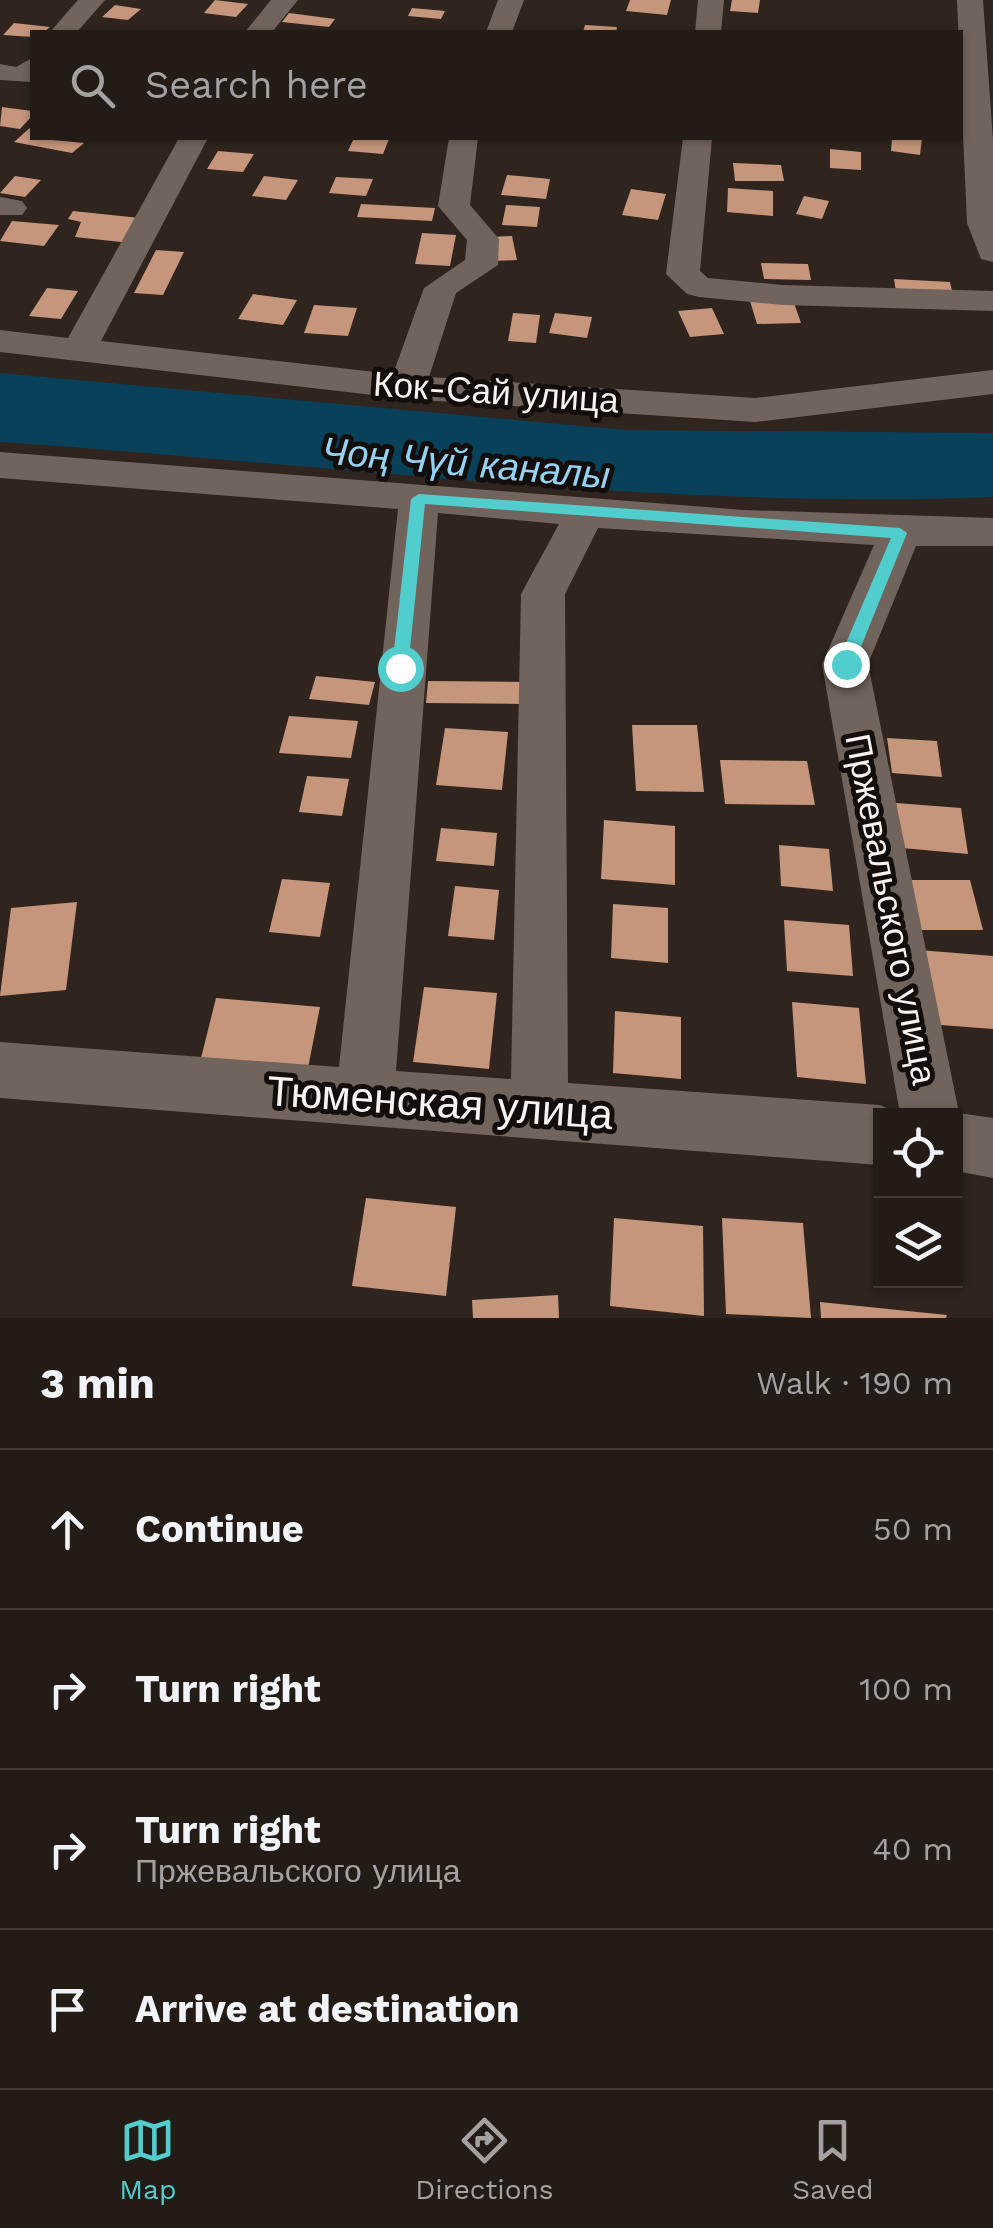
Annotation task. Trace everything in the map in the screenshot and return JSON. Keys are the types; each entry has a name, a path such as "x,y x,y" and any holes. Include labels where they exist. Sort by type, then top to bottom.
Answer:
{"street":[{"path":"65,30 92,0"},
{"path":"260,30 284,0"},
{"path":"500,30 511,0"},
{"path":"708,30 711,0"},
{"path":"970,0 982,223 993,252"},
{"path":"0,72 23,76 30,68"},
{"path":"76,353 192,140"},
{"path":"407,386 441,288 481,266 483,240 454,206 464,140"},
{"path":"697,140 683,274 699,288 783,296 993,301"},
{"name":"Кок-Сай улица","path":"0,341 76,353 407,386 755,410 993,382"},
{"path":"0,465 101,469 585,512 900,533 993,532"},
{"path":"365,1096 400,668 419,499"},
{"path":"538,1109 543,594 585,512"},
{"name":"Пржевальского улица","path":"900,533 846,664 929,1108"},
{"name":"Тюменская улица","path":"0,1070 873,1134"},
{"path":"963,1143 993,1148"}],"water":[{"name":"Чоң Чүй каналы","path":"0,373 626,430 993,433 993,497 744,497 620,491 0,442"}],"building":[{"path":"215,0 248,4 236,17 204,13"},
{"path":"630,0 671,0 667,15 626,11"},
{"path":"732,0 760,0 758,13 730,11"},
{"path":"115,5 141,9 128,20 102,17"},
{"path":"412,8 445,11 441,19 408,16"},
{"path":"289,13 335,19 329,27 282,22"},
{"path":"14,23 50,27 30,30 30,37 3,35"},
{"path":"585,25 617,27 616,30 584,30"},
{"path":"2,107 30,111 30,118 20,129 0,126"},
{"path":"30,128 30,140 84,143 72,153 14,142"},
{"path":"353,140 389,140 383,154 348,151"},
{"path":"892,140 922,140 920,155 891,151"},
{"path":"830,149 861,152 861,170 830,168"},
{"path":"218,151 254,154 243,172 207,169"},
{"path":"733,163 781,165 784,181 735,181"},
{"path":"507,175 550,179 546,199 501,195"},
{"path":"15,176 41,180 25,197 0,193"},
{"path":"264,176 298,180 286,200 252,196"},
{"path":"336,177 373,179 366,196 329,193"},
{"path":"728,188 773,191 773,216 727,212"},
{"path":"631,189 666,194 658,220 622,215"},
{"path":"804,196 829,201 822,219 796,214"},
{"path":"361,204 435,208 432,221 357,217"},
{"path":"506,205 540,207 537,227 502,225"},
{"path":"73,211 140,218 130,243 75,237 81,222 68,219"},
{"path":"12,221 59,225 44,246 0,241"},
{"path":"422,233 456,235 450,266 415,264"},
{"path":"512,236 517,260 494,261 490,237"},
{"path":"156,250 184,252 163,295 134,293"},
{"path":"761,263 808,264 811,280 764,279"},
{"path":"894,279 950,282 953,295 896,292"},
{"path":"47,288 78,291 61,319 29,316"},
{"path":"253,294 297,300 283,325 238,319"},
{"path":"793,300 801,323 757,324 750,301"},
{"path":"314,305 357,308 348,336 304,333"},
{"path":"712,308 724,334 690,337 678,311"},
{"path":"513,313 540,315 536,343 508,341"},
{"path":"555,313 592,317 587,338 549,333"},
{"path":"316,676 375,682 369,705 309,699"},
{"path":"428,681 523,682 523,704 426,703"},
{"path":"289,716 358,721 351,758 279,753"},
{"path":"632,725 697,725 704,792 636,791"},
{"path":"445,728 508,732 502,790 436,785"},
{"path":"887,738 937,741 942,777 892,773"},
{"path":"720,760 807,761 815,805 725,804"},
{"path":"307,776 349,779 342,816 299,812"},
{"path":"896,803 961,808 968,854 902,848"},
{"path":"604,820 675,826 675,885 601,879"},
{"path":"441,828 497,833 494,866 436,861"},
{"path":"779,845 829,849 833,891 781,886"},
{"path":"282,879 330,883 320,937 269,932"},
{"path":"898,880 970,880 983,930 910,930"},
{"path":"455,886 499,890 494,940 448,936"},
{"path":"77,902 66,990 0,996 11,908"},
{"path":"613,904 668,908 668,963 611,958"},
{"path":"784,920 849,925 853,976 787,971"},
{"path":"919,950 993,956 993,1029 928,1024"},
{"path":"424,987 497,993 489,1069 413,1062"},
{"path":"216,998 320,1007 308,1068 201,1058"},
{"path":"792,1002 859,1008 866,1084 797,1077"},
{"path":"615,1011 681,1017 681,1079 613,1073"},
{"path":"366,1198 456,1207 446,1296 352,1286"},
{"path":"614,1218 703,1226 704,1316 610,1306"},
{"path":"722,1218 803,1223 811,1318 726,1314"},
{"path":"558,1295 559,1318 473,1318 472,1300"},
{"path":"820,1302 947,1315 821,1318"}],"route":[{"path":"400,668 419,499 900,533 846,664"}]}
